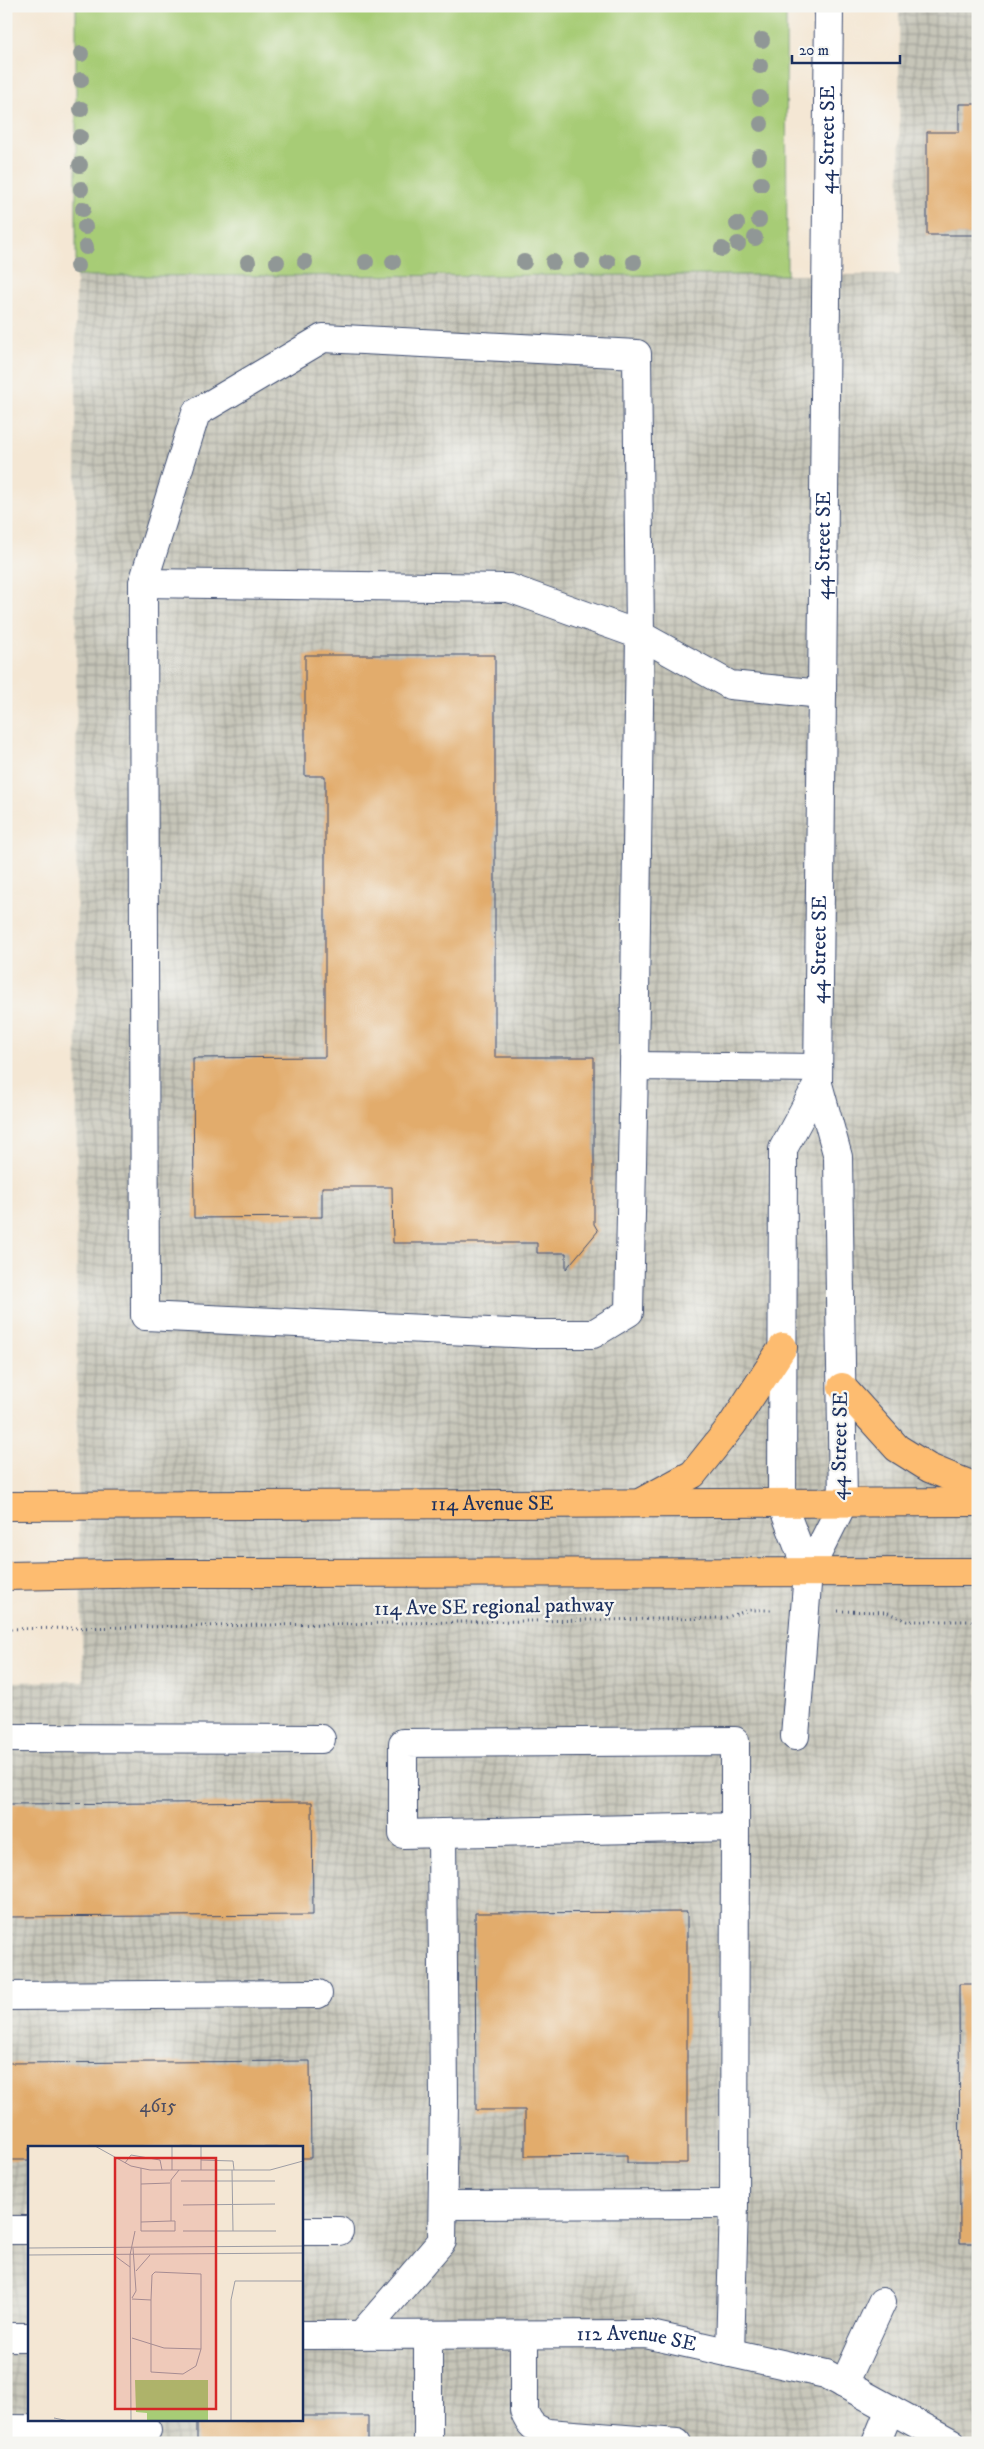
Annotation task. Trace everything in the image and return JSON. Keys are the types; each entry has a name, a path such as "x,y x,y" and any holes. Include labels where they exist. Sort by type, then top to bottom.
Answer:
{"main road":[{"path":"641,1502 693,1474 732,1425 783,1347"},
{"path":"842,1387 897,1448 929,1468 978,1488"},
{"name":"114 Avenue SE","path":"6,1506 978,1502"},
{"path":"6,1576 167,1573 978,1572"}],"street":[{"name":"44 Street SE","path":"808,1572 843,1503 838,1157 818,1076 829,6"},
{"path":"323,338 637,354 640,635 629,1312 594,1334 533,1334 145,1316 143,583 196,412 323,338"},
{"path":"143,583 510,588 640,635 730,685 822,694"},
{"path":"634,1066 818,1076"},
{"name":"44 Street SE","path":"808,1572 782,1504 783,1149 818,1076"},
{"path":"795,1736 808,1572"},
{"path":"6,1738 321,1739"},
{"path":"730,2353 734,2204 736,1827 736,1741 404,1743 403,1834 736,1827"},
{"path":"362,2334 442,2241 444,2205 442,1833"},
{"path":"6,1996 318,1994"},
{"path":"444,2205 734,2204"},
{"path":"6,2230 28,2230"},
{"path":"302,2231 339,2231"},
{"path":"844,2384 882,2302"},
{"name":"112 Avenue SE","path":"302,2335 646,2334 826,2374 952,2443"},
{"path":"428,2335 428,2443"},
{"path":"524,2335 524,2412 527,2420 536,2430 548,2433 677,2443"},
{"path":"6,2337 28,2337"},
{"path":"876,2443 890,2409"},
{"path":"6,2429 147,2431"}],"path":[{"name":"114 Ave SE regional pathway","path":"6,1629 724,1618 749,1610 886,1612 907,1621 978,1621"}],"shaded area":[{"path":"899,6 978,6 978,2443 6,2443 6,1682 83,1681 77,1438 76,276 900,275"}],"green space":[{"path":"76,6 786,6 787,275 76,276"}],"building":[{"path":"959,104 978,104 978,235 927,235 927,132 959,132"},
{"path":"305,655 495,655 495,1057 594,1057 594,1224 598,1231 566,1269 566,1253 537,1253 537,1243 393,1243 392,1187 322,1187 322,1217 194,1218 193,1058 325,1057 325,776 305,776"},
{"path":"312,1802 313,1915 6,1917 6,1804"},
{"path":"687,1912 687,2163 627,2163 627,2155 525,2156 525,2110 476,2110 475,1913"},
{"path":"959,1984 978,1984 978,2243 960,2243"},
{"path":"310,2061 311,2158 302,2158 302,2146 28,2146 28,2160 6,2160 6,2063"},
{"path":"302,2416 368,2416 368,2443 197,2443 197,2422 302,2422"}]}
